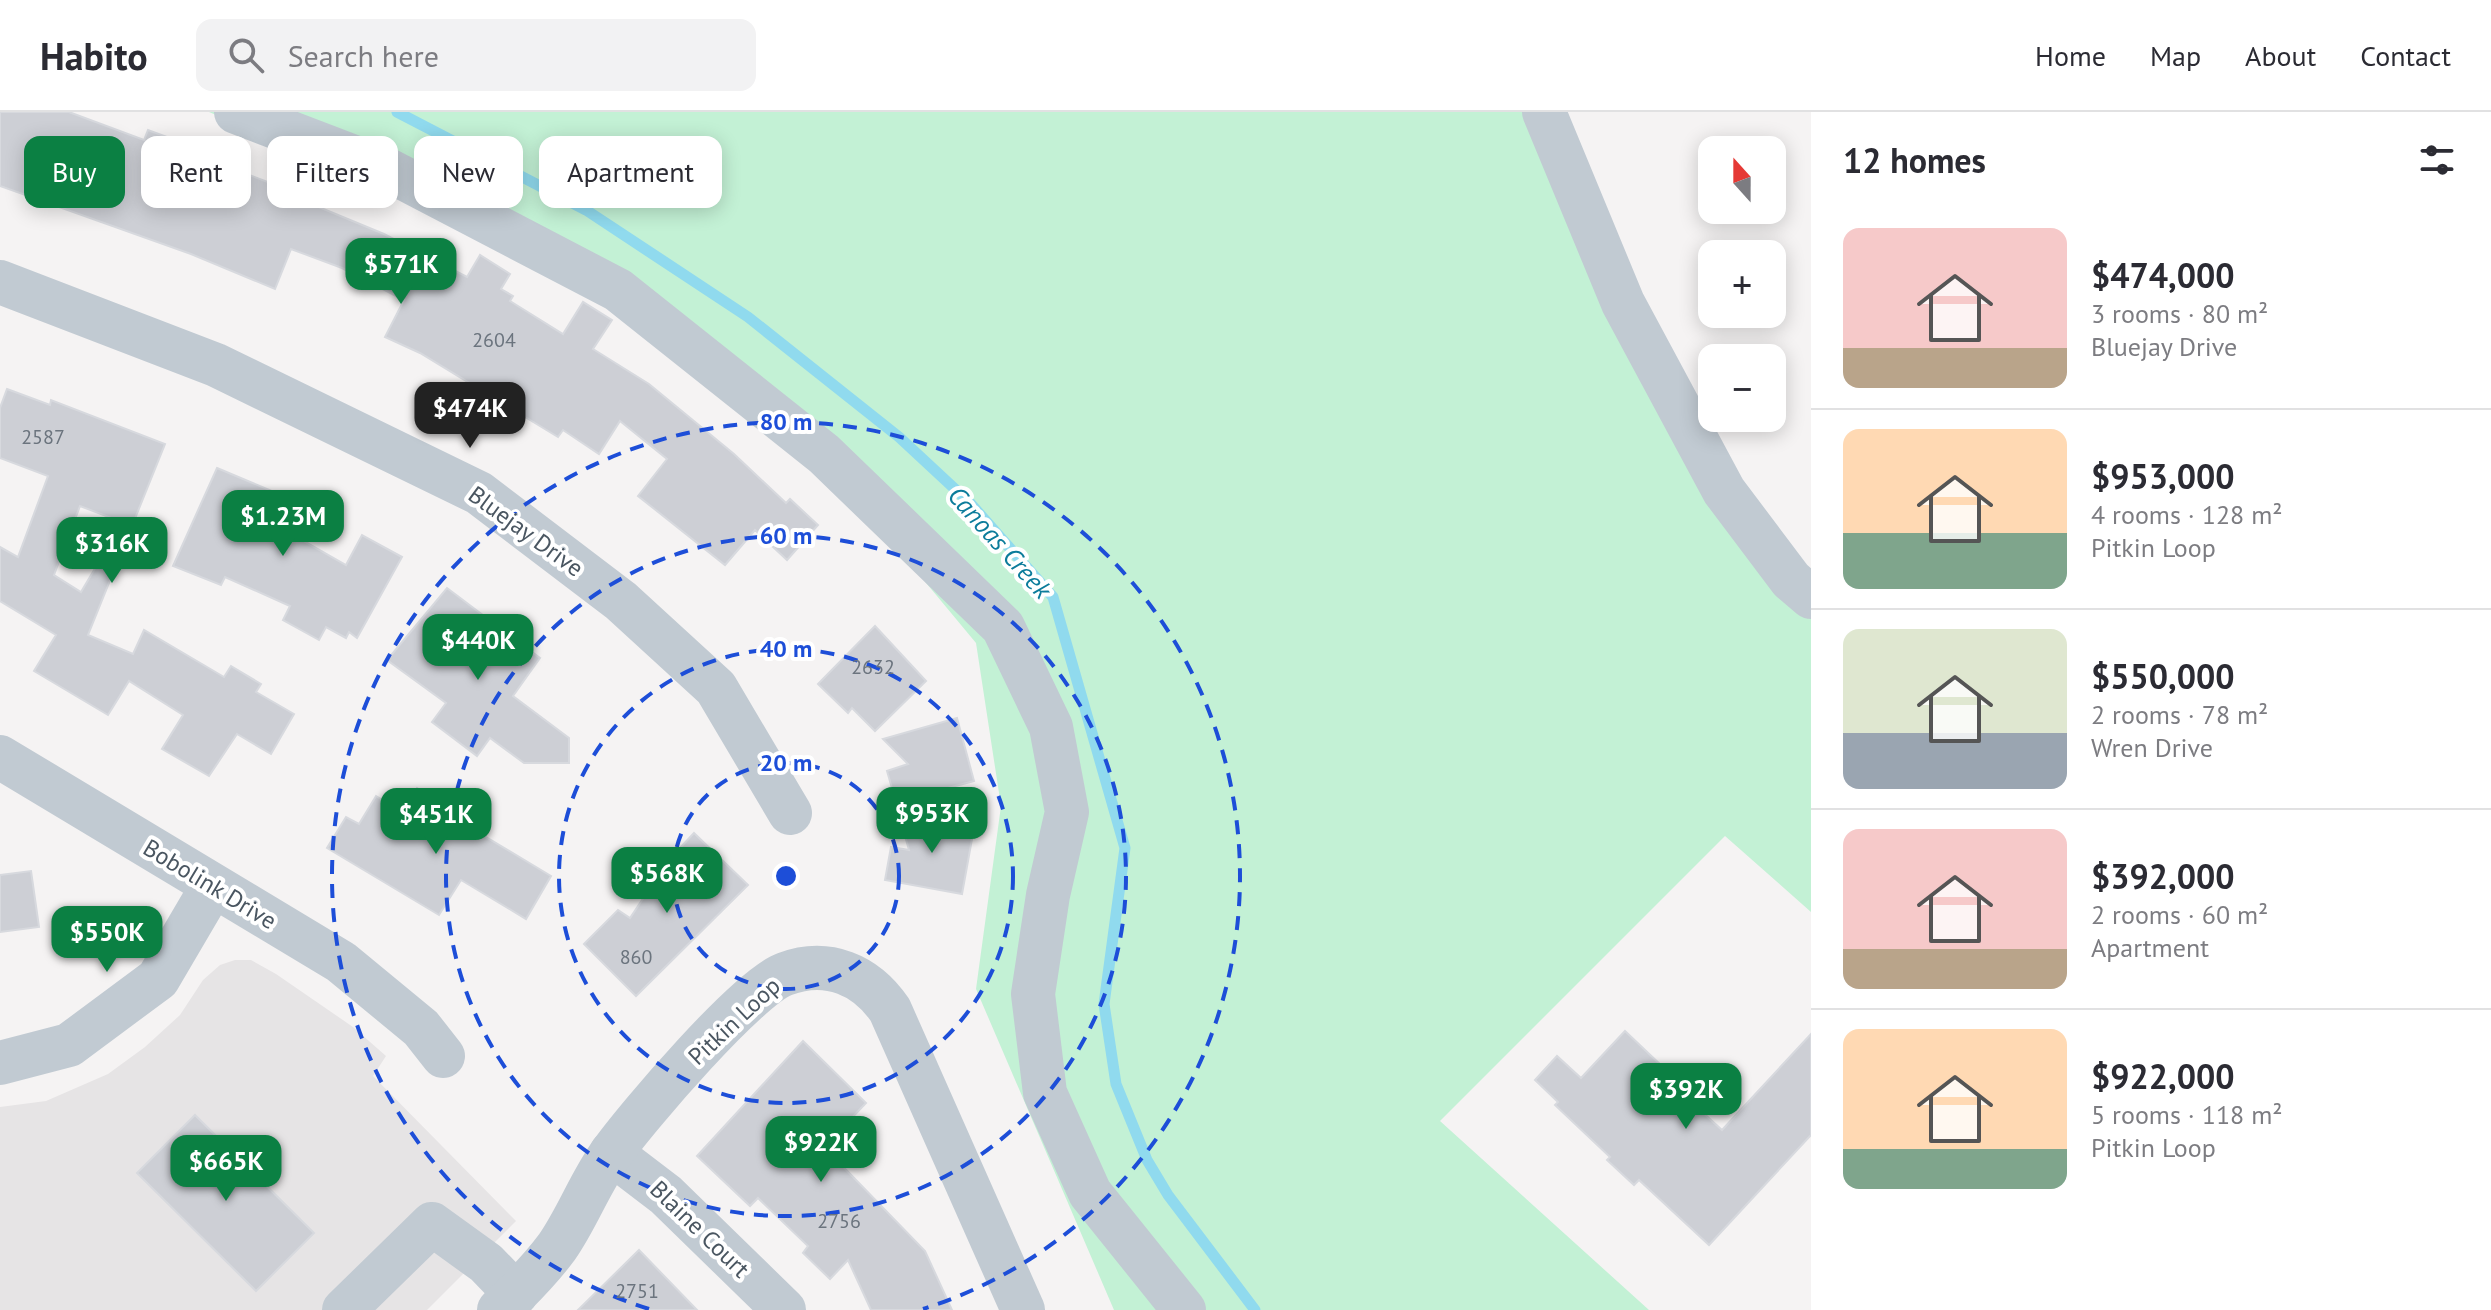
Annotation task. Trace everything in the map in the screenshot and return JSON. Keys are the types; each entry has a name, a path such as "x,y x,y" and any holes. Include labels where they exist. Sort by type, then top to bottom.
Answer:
{"street":[{"path":"236,112 388,170 618,290 824,454 1003,627 1051,727 1067,812 1048,895 1033,994 1045,1093 1090,1193 1184,1310"},
{"path":"1544,112 1623,303 1724,491 1791,580 1811,597"},
{"name":"Bluejay Drive","path":"0,282 216,365 479,493 621,601 716,688 790,813"},
{"name":"Bobolink Drive","path":"0,757 341,962 413,1021 443,1056"},
{"path":"0,1063 69,1045 158,979 212,887"},
{"name":"Pitkin Loop","path":"508,1302 557,1247 611,1153 669,1083 762,988 784,974 832,968 857,976 877,991 890,1010 1023,1310"},
{"name":"Blaine Court","path":"611,1153 666,1195 784,1310"},
{"path":"344,1310 432,1224 486,1263 508,1302"}],"shaded area":[{"path":"235,960 251,960 276,974 353,1027 386,1056 373,1076 516,1221 427,1310 0,1310 0,1107 46,1101 108,1074 145,1047 180,1015 203,980 220,965"}],"green space":[{"path":"209,112 1544,112 1623,303 1698,420 1698,432 1705,432 1811,597 1811,912 1725,836 1440,1121 1649,1310 1114,1310 976,989 1001,806 976,643 922,578 817,464 606,306 425,208 523,208 523,136 414,136 414,202 398,193 398,136 267,137"}],"building":[{"path":"0,112 69,112 141,139 141,208 251,208 251,176 267,182 267,208 321,208 384,234 467,277 480,255 510,274 501,289 513,296 510,301 563,334 583,302 612,320 593,349 649,384 734,454 786,503 790,499 818,525 787,560 755,530 725,565 638,496 667,459 620,421 599,454 563,430 558,437 420,353 385,337 404,300 342,268 291,249 275,289 191,254 62,208 125,208 125,136 24,136 24,195 0,186"},
{"path":"148,130 164,136 146,136"},
{"path":"7,389 50,405 51,400 165,444 132,526 80,506 54,575 81,592 97,565 113,573 88,635 133,654 144,630 224,677 231,666 261,684 256,692 294,714 271,754 237,734 209,776 162,749 183,715 129,681 108,715 34,671 56,635 0,601 0,547 18,557 48,476 0,458 0,408"},
{"path":"217,468 303,504 290,533 346,565 362,535 402,557 357,638 349,632 346,638 326,627 319,640 283,620 290,606 225,577 221,585 173,566"},
{"path":"447,588 540,658 513,696 569,738 569,763 524,763 490,738 477,756 432,722 446,703 387,660"},
{"path":"875,626 926,681 875,731 852,708 848,713 818,684"},
{"path":"957,718 974,781 896,802 887,771 908,764 883,739"},
{"path":"417,788 454,810 451,816 551,876 526,919 461,880 439,915 327,848 346,817 359,824 376,796 403,812"},
{"path":"899,815 974,828 962,894 885,880 891,847 909,850"},
{"path":"694,833 748,885 636,996 584,944 618,910 630,918 652,885 648,882"},
{"path":"31,871 39,927 0,932 0,875"},
{"path":"1625,1031 1681,1084 1677,1089 1722,1130 1811,1034 1811,1135 1709,1245 1639,1180 1634,1185 1607,1160 1610,1157 1555,1105 1558,1102 1535,1080 1557,1056 1581,1078"},
{"path":"803,1041 866,1103 824,1147 925,1251 952,1310 871,1310 848,1260 830,1279 803,1253 808,1246 758,1198 750,1206 697,1156"},
{"path":"195,1115 314,1233 256,1291 137,1173"},
{"path":"639,1250 697,1310 578,1310"}],"waterway":[{"name":"Canoas Creek","path":"397,112 586,210 748,317 899,437 970,503 1053,597 1125,848 1104,1004 1116,1084 1147,1160 1168,1195 1255,1310"}]}
